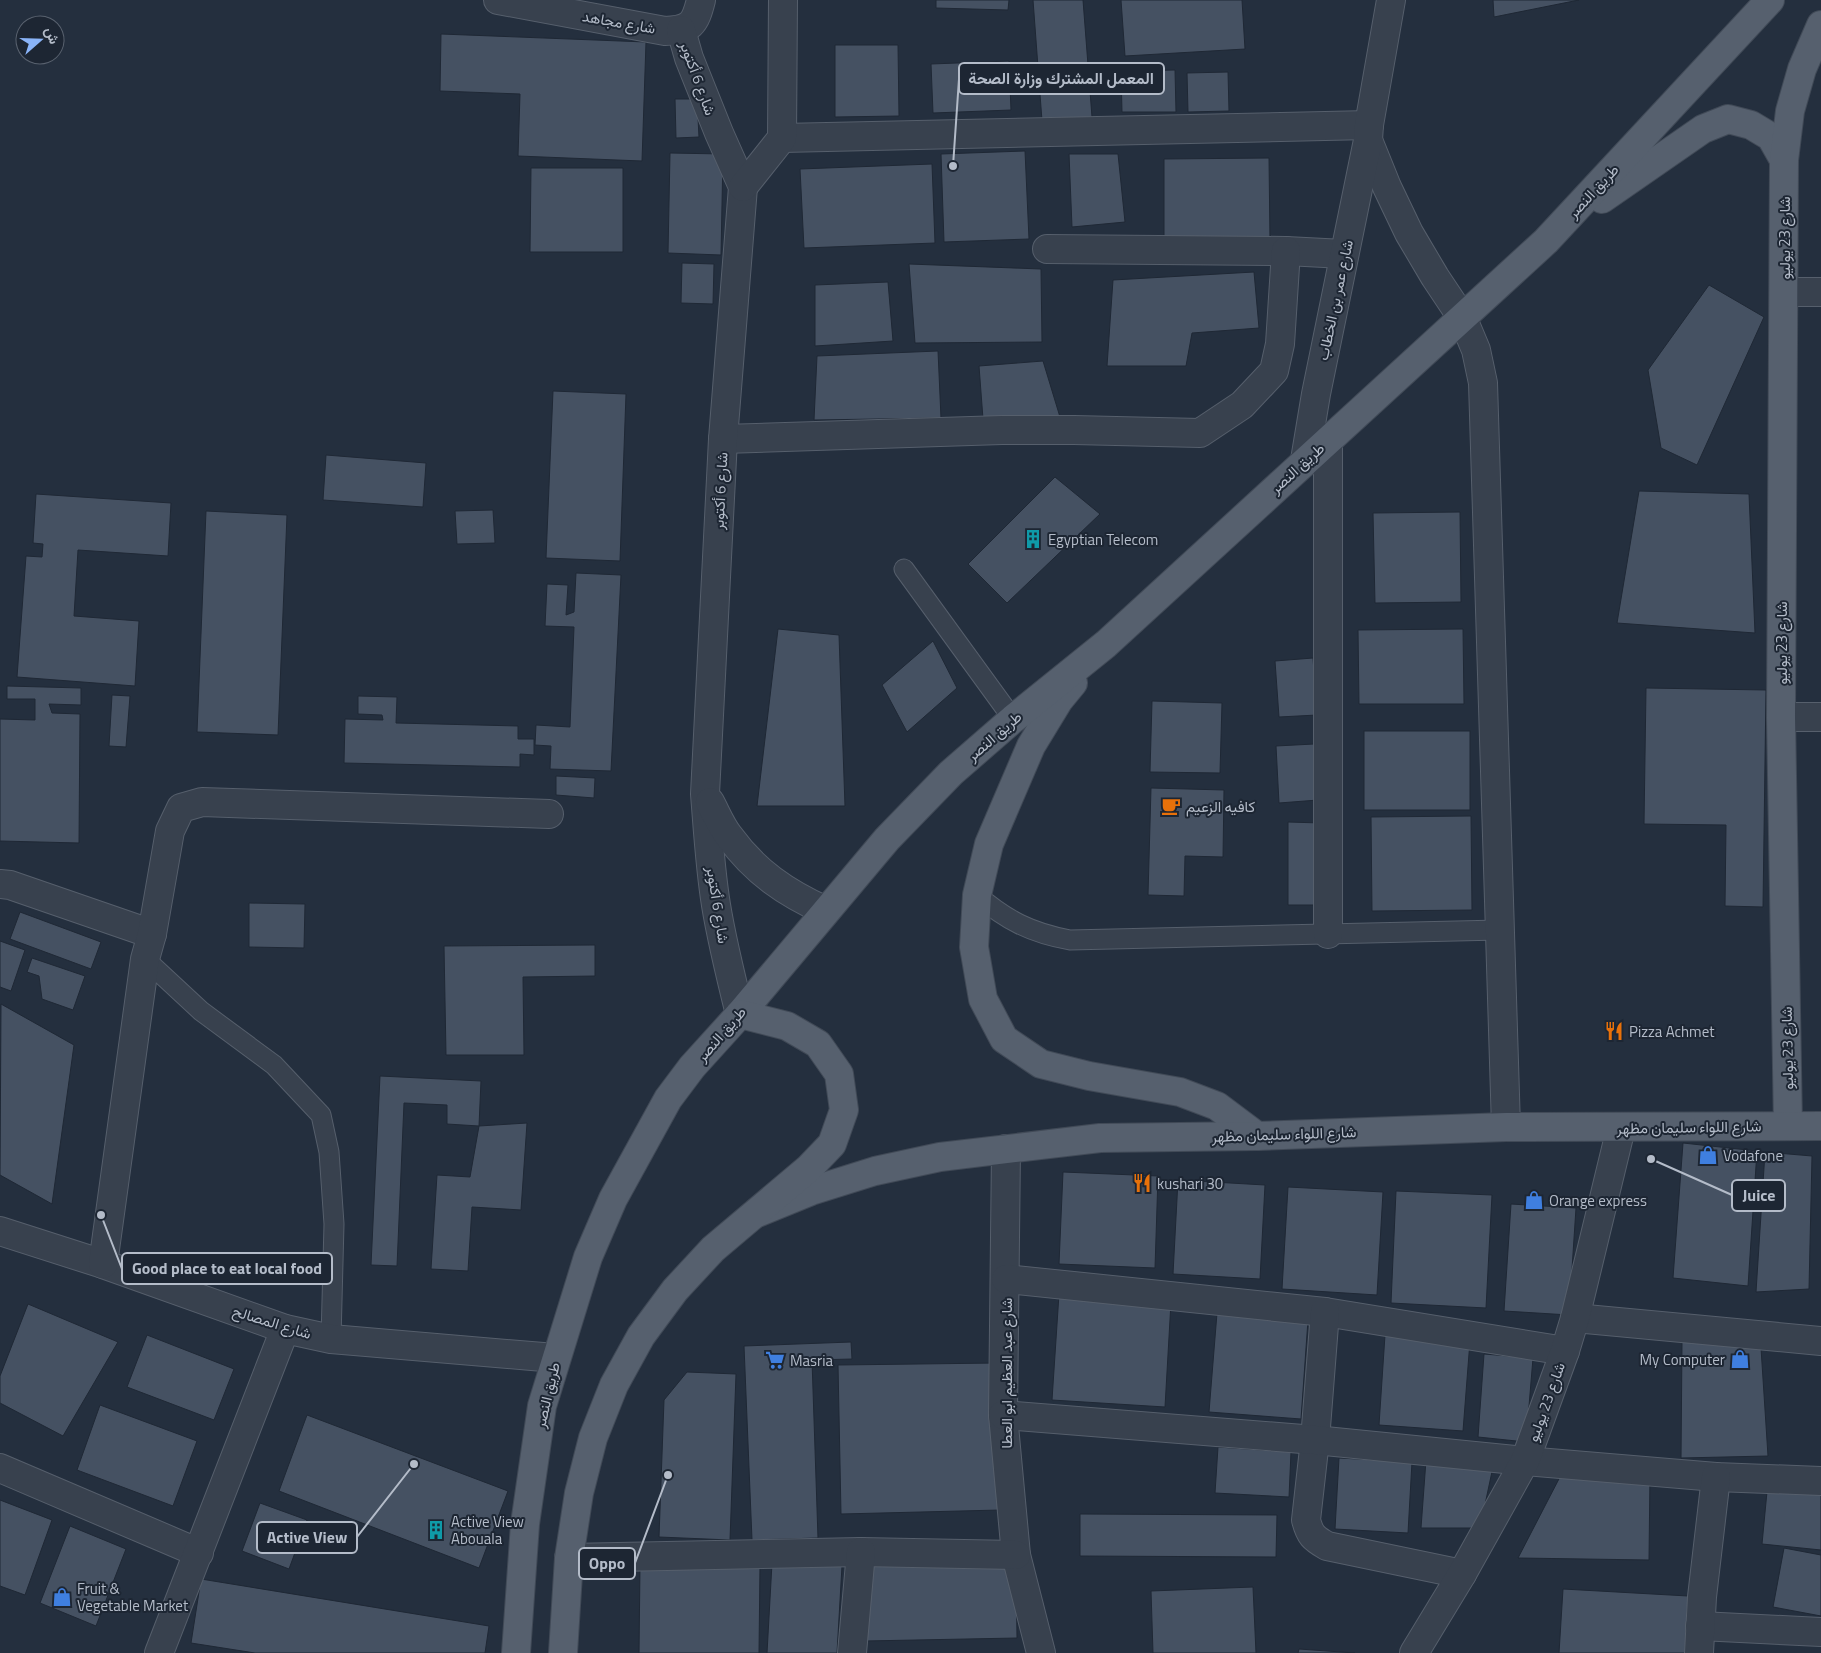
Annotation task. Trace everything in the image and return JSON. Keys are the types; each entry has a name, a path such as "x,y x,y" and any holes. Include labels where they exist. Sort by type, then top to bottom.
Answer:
{"main road":[{"name":"طريق النصر","path":"516,1653 525,1524 542,1406 555,1358 588,1257 613,1199 668,1099 692,1067 740,1014 887,838 951,773 1013,719 1106,644 1546,241 1770,0"},
{"name":"شارع 23 يوليو","path":"1788,1126 1781,718 1784,160 1790,111 1802,69 1821,25"},
{"name":"شارع 23 يوليو","path":"1546,241 1620,185 1703,129 1728,119 1751,125 1771,137 1784,160"},
{"path":"1106,644 1059,700 1031,746 989,844 977,895 974,947 983,999 1004,1039 1041,1064 1089,1076 1134,1082 1180,1092 1216,1106 1257,1136"},
{"path":"563,1653 569,1558 579,1493 593,1438 614,1385 641,1336 675,1290 713,1249 809,1168 832,1144 844,1110 839,1074 818,1044 787,1026 740,1014"},
{"name":"شارع اللواء سليمان مظهر","path":"757,1213 811,1191 875,1171 940,1157 1100,1138 1257,1136 1506,1127 1821,1126"}],"street":[{"name":"شارع مجاهد","path":"498,0 665,31 681,30"},
{"name":"شارع 6 أكتوبر","path":"701,0 695,20 681,30 689,58 718,133 743,188 723,439 705,794 709,850 716,905 740,1014"},
{"path":"743,188 782,138 784,0"},
{"name":"شارع عمر بن الخطاب","path":"1305,460 1316,394 1369,132 1391,0"},
{"path":"782,138 1369,132 1387,187 1409,233 1463,319 1476,350 1484,383 1506,1127"},
{"path":"1047,249 1286,251 1344,254"},
{"path":"723,439 1038,430 1200,433 1242,405 1274,371 1280,344 1286,251"},
{"path":"1784,292 1821,292"},
{"path":"1328,440 1328,934"},
{"path":"1781,718 1821,717"},
{"path":"705,794 727,835 748,860 772,881 798,898 826,911"},
{"path":"104,1264 145,959 152,934 170,831 181,808 202,802 549,814"},
{"path":"3,891 152,934"},
{"name":"شارع 23 يوليو","path":"1414,1653 1462,1574 1525,1461 1575,1318 1621,1128"},
{"name":"شارع عبد العظيم ابو العطا","path":"1006,1149 1003,1414 1016,1555 1041,1653"},
{"name":"شارع المصالح","path":"0,1231 104,1264 285,1329 331,1339 555,1358"},
{"path":"1006,1280 1325,1312 1565,1351"},
{"path":"1325,1312 1315,1440 1306,1520 1310,1532 1318,1541 1327,1546 1462,1574"},
{"path":"1575,1318 1821,1341"},
{"path":"158,1653 199,1553 285,1329"},
{"path":"1003,1414 1315,1440 1525,1461 1716,1477 1821,1481"},
{"path":"0,1468 199,1553"},
{"path":"1699,1653 1700,1626 1716,1477"},
{"path":"852,1653 861,1552"},
{"path":"569,1558 861,1552 1016,1555"},
{"path":"1700,1626 1813,1639"}],"lane":[{"path":"904,568 1013,719"},
{"path":"977,895 993,908 1023,926 1049,936 1070,940 1500,930"},
{"path":"145,959 201,1011 274,1065 320,1115 329,1152 334,1224 331,1339"}],"building":[{"path":"936,0 1009,0 1008,10 936,8"},
{"path":"1033,0 1083,0 1092,117 1042,121"},
{"path":"1121,0 1242,0 1245,49 1125,56"},
{"path":"1493,0 1579,0 1494,17"},
{"path":"441,34 646,42 642,161 518,156 520,94 440,91"},
{"path":"835,45 898,45 899,116 835,117"},
{"path":"1009,61 1011,110 933,113 931,64"},
{"path":"1175,70 1176,112 1122,112 1121,71"},
{"path":"1228,72 1229,111 1188,112 1187,73"},
{"path":"675,99 697,99 699,137 676,138"},
{"path":"1025,151 1029,239 944,242 941,154"},
{"path":"670,153 723,154 721,255 668,253"},
{"path":"1069,154 1118,154 1125,222 1072,227"},
{"path":"1269,158 1270,241 1164,237 1164,159"},
{"path":"932,164 935,243 804,248 800,169"},
{"path":"531,168 623,168 623,252 530,252"},
{"path":"682,263 714,264 713,304 681,303"},
{"path":"909,264 1041,269 1042,342 915,343"},
{"path":"1254,272 1259,328 1192,333 1186,366 1107,366 1113,280"},
{"path":"888,282 893,341 815,346 815,285"},
{"path":"1709,285 1764,317 1697,465 1661,448 1648,370"},
{"path":"938,351 941,418 814,420 817,356"},
{"path":"1043,361 1060,417 983,419 979,366"},
{"path":"553,391 626,394 620,561 546,558"},
{"path":"326,455 426,463 423,507 323,500"},
{"name":"Egyptian Telecom","path":"1055,477 1100,514 1007,603 968,564"},
{"path":"1639,491 1749,494 1755,633 1617,623"},
{"path":"36,494 171,503 168,556 78,550 74,616 139,621 135,686 17,677 26,556 42,557 43,544 33,543"},
{"path":"493,510 495,543 457,544 455,511"},
{"path":"206,511 287,515 278,735 197,732"},
{"path":"1460,512 1461,602 1375,603 1373,513"},
{"path":"576,573 621,575 611,771 550,769 551,746 535,745 536,725 570,727 574,627 545,626 547,584 568,585 566,615 574,612"},
{"path":"778,629 839,635 845,806 757,806"},
{"path":"1463,629 1464,704 1359,704 1358,630"},
{"path":"933,641 957,688 907,732 882,685"},
{"path":"1313,658 1317,715 1279,717 1275,661"},
{"path":"7,686 81,688 81,705 49,704 52,713 80,714 79,843 0,841 0,719 35,720 35,699 7,699"},
{"path":"1646,688 1766,690 1763,907 1725,906 1726,825 1644,824"},
{"path":"112,695 130,696 126,747 109,746"},
{"path":"358,696 397,697 396,723 518,726 518,739 534,739 534,755 520,754 520,767 344,763 345,719 383,720 382,715 358,714"},
{"path":"1152,701 1222,703 1220,773 1150,772"},
{"path":"1364,731 1470,731 1470,810 1364,810"},
{"path":"1314,744 1318,800 1279,803 1276,746"},
{"path":"556,776 595,778 594,798 556,795"},
{"path":"1151,788 1224,790 1223,857 1185,856 1184,896 1148,895"},
{"path":"1471,816 1472,910 1372,911 1371,817"},
{"path":"1288,822 1321,823 1321,905 1288,905"},
{"path":"249,903 305,904 304,948 249,947"},
{"path":"20,912 101,942 91,969 10,939"},
{"path":"0,941 25,950 11,991 0,987"},
{"path":"595,945 595,976 523,977 524,1055 446,1055 444,946"},
{"path":"32,958 85,976 73,1010 42,999 39,976 27,972"},
{"path":"1,1004 74,1045 52,1204 0,1175"},
{"path":"380,1076 481,1081 479,1126 447,1124 447,1105 404,1103 397,1266 371,1265"},
{"path":"527,1123 521,1210 472,1207 468,1271 431,1269 437,1175 470,1177 479,1126"},
{"path":"1683,1143 1757,1151 1748,1286 1673,1278"},
{"path":"1765,1152 1812,1156 1809,1289 1756,1292"},
{"path":"1063,1172 1158,1176 1155,1268 1059,1264"},
{"path":"1178,1180 1265,1185 1260,1279 1173,1274"},
{"path":"1288,1187 1383,1192 1377,1295 1282,1289"},
{"path":"1396,1191 1492,1195 1486,1308 1391,1303"},
{"path":"1511,1204 1576,1208 1569,1315 1504,1311"},
{"path":"1059,1294 1171,1302 1165,1407 1052,1400"},
{"path":"28,1304 118,1342 63,1436 0,1403 0,1376"},
{"path":"1217,1313 1308,1320 1301,1419 1209,1412"},
{"path":"147,1335 234,1369 214,1420 127,1387"},
{"path":"1385,1335 1470,1341 1463,1431 1379,1425"},
{"path":"851,1342 852,1359 812,1360 818,1538 752,1540 744,1346"},
{"path":"1682,1342 1761,1348 1768,1456 1681,1458"},
{"path":"1484,1354 1533,1358 1526,1442 1478,1437"},
{"path":"997,1363 1000,1510 841,1514 838,1365"},
{"path":"687,1372 736,1374 730,1540 659,1537 664,1400"},
{"path":"100,1405 197,1441 173,1506 77,1470"},
{"name":"Active View Abouala","path":"307,1415 508,1491 479,1568 279,1491"},
{"path":"1218,1447 1291,1452 1289,1497 1215,1493"},
{"path":"1339,1458 1412,1462 1408,1533 1335,1529"},
{"path":"1426,1460 1493,1467 1480,1528 1421,1528"},
{"path":"1562,1473 1650,1475 1649,1560 1518,1558"},
{"path":"1768,1481 1821,1486 1821,1550 1762,1544"},
{"path":"0,1500 52,1520 25,1595 0,1586"},
{"path":"260,1503 307,1520 289,1569 242,1551"},
{"path":"1080,1514 1277,1515 1276,1557 1080,1556"},
{"path":"70,1526 126,1549 96,1626 40,1603"},
{"path":"1784,1548 1821,1555 1821,1616 1773,1607"},
{"path":"1016,1561 1017,1638 865,1641 864,1564"},
{"path":"772,1563 842,1566 837,1653 767,1653"},
{"path":"640,1564 760,1565 759,1653 639,1653"},
{"path":"201,1579 489,1626 485,1653 255,1653 191,1643"},
{"path":"1253,1587 1256,1653 1153,1653 1151,1591"},
{"path":"1563,1589 1688,1596 1685,1653 1559,1653"},
{"path":"1299,1649 1355,1653 1298,1653"}],"place":[{"name":"المعمل المشترك وزارة الصحة","path":"953,166"},
{"name":"Egyptian Telecom","path":"1033,539"},
{"name":"كافيه الزعيم","path":"1171,806"},
{"name":"Pizza Achmet","path":"1614,1031"},
{"name":"Vodafone","path":"1708,1155"},
{"name":"Juice","path":"1651,1159"},
{"name":"kushari 30","path":"1142,1183"},
{"name":"Orange express","path":"1534,1200"},
{"name":"Good place to eat local food","path":"101,1215"},
{"name":"My Computer","path":"1740,1359"},
{"name":"Masria","path":"775,1360"},
{"name":"Active View","path":"414,1464"},
{"name":"Oppo","path":"668,1475"},
{"name":"Active View Abouala","path":"436,1530"},
{"name":"Fruit & Vegetable Market","path":"62,1597"}]}
